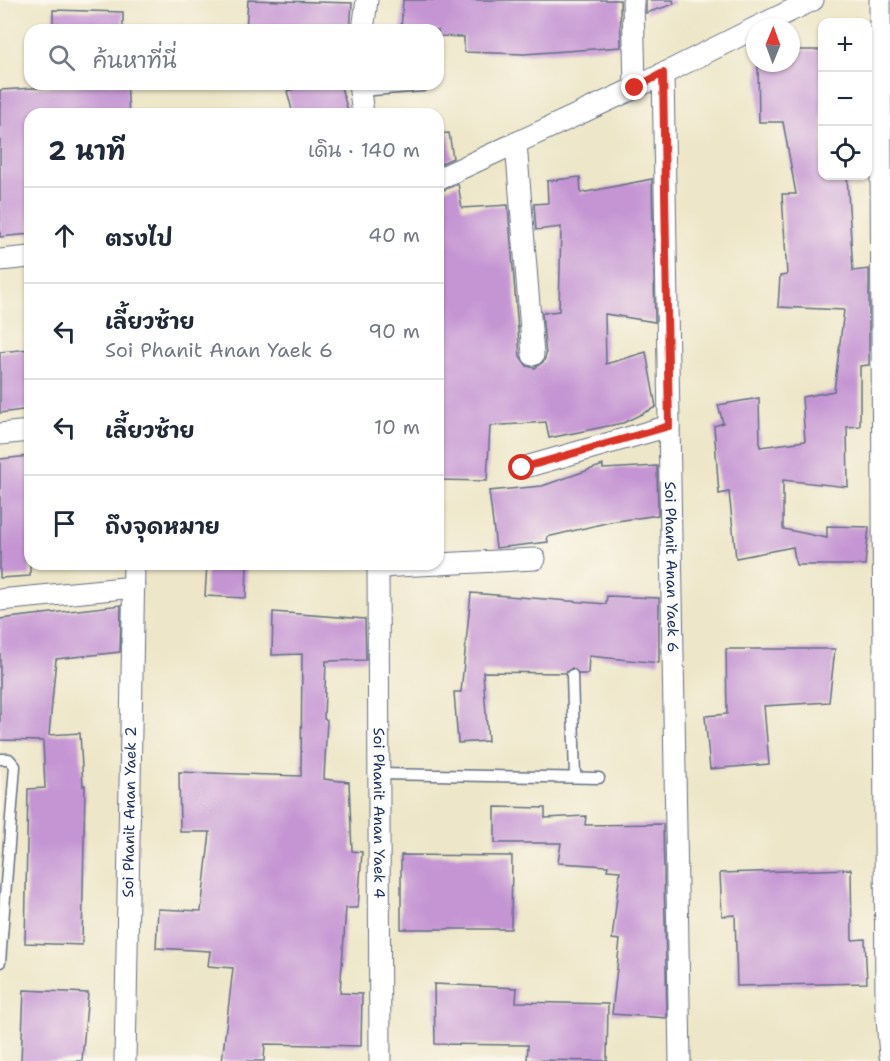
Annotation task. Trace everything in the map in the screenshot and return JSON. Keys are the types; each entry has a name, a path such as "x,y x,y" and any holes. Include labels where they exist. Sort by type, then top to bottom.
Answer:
{"street":[{"path":"364,24 367,0"},
{"path":"633,0 635,88"},
{"path":"776,18 813,0"},
{"path":"880,0 888,845 886,1006 890,1056"},
{"path":"444,176 635,88 746,33"},
{"name":"Soi Phanit Anan Yaek 6","path":"663,73 680,1061"},
{"path":"359,90 362,108"},
{"path":"516,143 533,355"},
{"path":"0,260 24,258"},
{"path":"522,468 669,426"},
{"path":"0,434 24,432"},
{"path":"444,564 535,559"},
{"name":"Soi Phanit Anan Yaek 2","path":"125,1061 134,570"},
{"name":"Soi Phanit Anan Yaek 4","path":"378,570 380,1061"},
{"path":"0,600 134,587"}],"lane":[{"path":"572,675 575,777"},
{"path":"0,759 9,759 15,766 0,962"},
{"path":"379,774 599,778"}],"building":[{"path":"248,0 352,3 350,24 246,24"},
{"path":"403,0 620,0 621,47 524,54 464,52 464,37 444,36 444,24 401,24"},
{"path":"646,0 673,0 674,4 646,13"},
{"path":"53,10 123,12 123,24 53,24"},
{"path":"800,50 818,50 818,180 847,180 853,271 869,269 869,365 860,366 860,426 847,427 848,487 783,480 783,529 827,538 827,526 869,527 865,565 796,565 793,547 736,558 729,492 719,494 714,426 723,423 718,405 759,398 760,447 805,441 802,397 834,391 844,310 778,307 780,276 787,275 782,194 796,194 783,122 759,122 758,72 800,72"},
{"path":"0,90 127,90 129,108 24,108 24,235 0,237"},
{"path":"342,90 347,108 291,108 287,91"},
{"path":"444,133 449,133 453,158 444,162"},
{"path":"580,177 581,193 652,179 655,322 605,314 606,364 646,352 656,407 623,423 549,438 546,422 490,426 487,481 444,480 444,190 458,184 462,208 508,205 520,356 527,366 535,368 544,361 546,355 542,313 559,311 561,227 536,230 534,204 548,203 547,181"},
{"path":"24,350 24,410 0,413 0,352"},
{"path":"24,457 24,570 30,570 30,576 0,578 0,459"},
{"path":"603,465 603,469 657,466 658,515 610,522 547,537 548,542 496,548 489,491 542,486"},
{"path":"207,570 247,570 246,598 205,596"},
{"path":"471,593 606,604 607,596 659,598 659,663 589,656 588,674 579,674 572,668 565,673 483,672 488,741 458,743 454,692 461,692"},
{"path":"121,605 120,652 56,659 49,735 80,733 83,786 85,785 82,945 25,943 28,789 45,788 43,741 0,740 0,619"},
{"path":"273,612 365,619 366,660 326,661 324,719 327,720 324,779 349,782 352,851 362,852 358,908 346,908 340,993 362,994 361,1046 265,1044 264,1061 222,1061 233,968 208,966 210,951 156,948 158,909 201,911 210,832 180,832 179,772 301,776 302,654 272,655"},
{"path":"726,649 835,649 829,702 764,706 769,764 710,769 705,716 727,714"},
{"path":"495,807 545,808 545,818 586,816 585,825 663,824 667,1018 612,1014 620,940 612,939 620,871 607,870 608,866 558,863 561,843 495,843"},
{"path":"401,855 512,856 511,929 401,929"},
{"path":"851,869 852,940 865,939 867,983 737,986 735,915 722,916 720,873"},
{"path":"434,984 517,988 516,1002 608,1004 607,1061 527,1060 528,1045 435,1044"},
{"path":"24,990 88,993 82,1061 21,1061"}],"route":[{"path":"522,468 669,426 663,73 635,88"}]}
